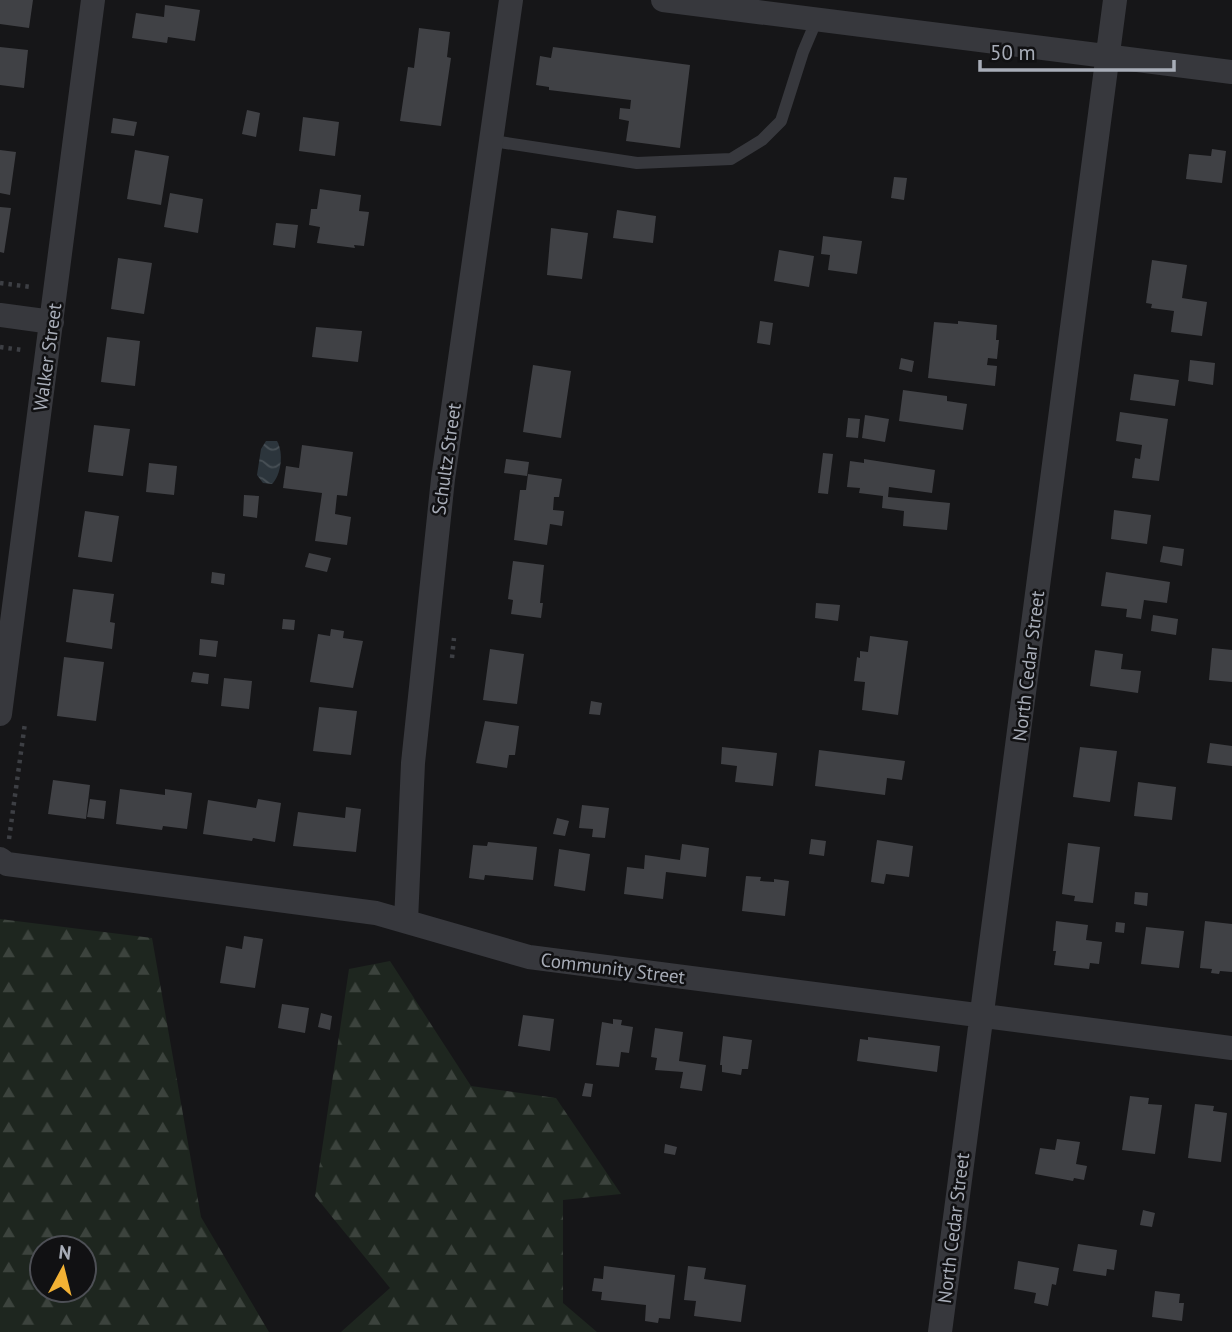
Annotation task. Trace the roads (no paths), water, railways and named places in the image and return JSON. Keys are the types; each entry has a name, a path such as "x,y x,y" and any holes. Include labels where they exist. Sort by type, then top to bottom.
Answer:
{"street":[{"name":"Walker Street","path":"0,714 6,621 52,323 93,0"},
{"name":"Schultz Street","path":"406,921 412,763 443,479 511,0"},
{"path":"663,0 1232,72"},
{"name":"North Cedar Street","path":"940,1332 1115,0"},
{"path":"0,315 52,323"},
{"name":"Community Street","path":"0,859 7,864 376,913 529,957 1232,1048"}],"lane":[{"path":"493,141 637,163 731,159 762,141 781,121 803,52 817,19"}],"water":[{"path":"266,441 277,441 281,458 272,484 263,483 257,475 261,449"}]}
